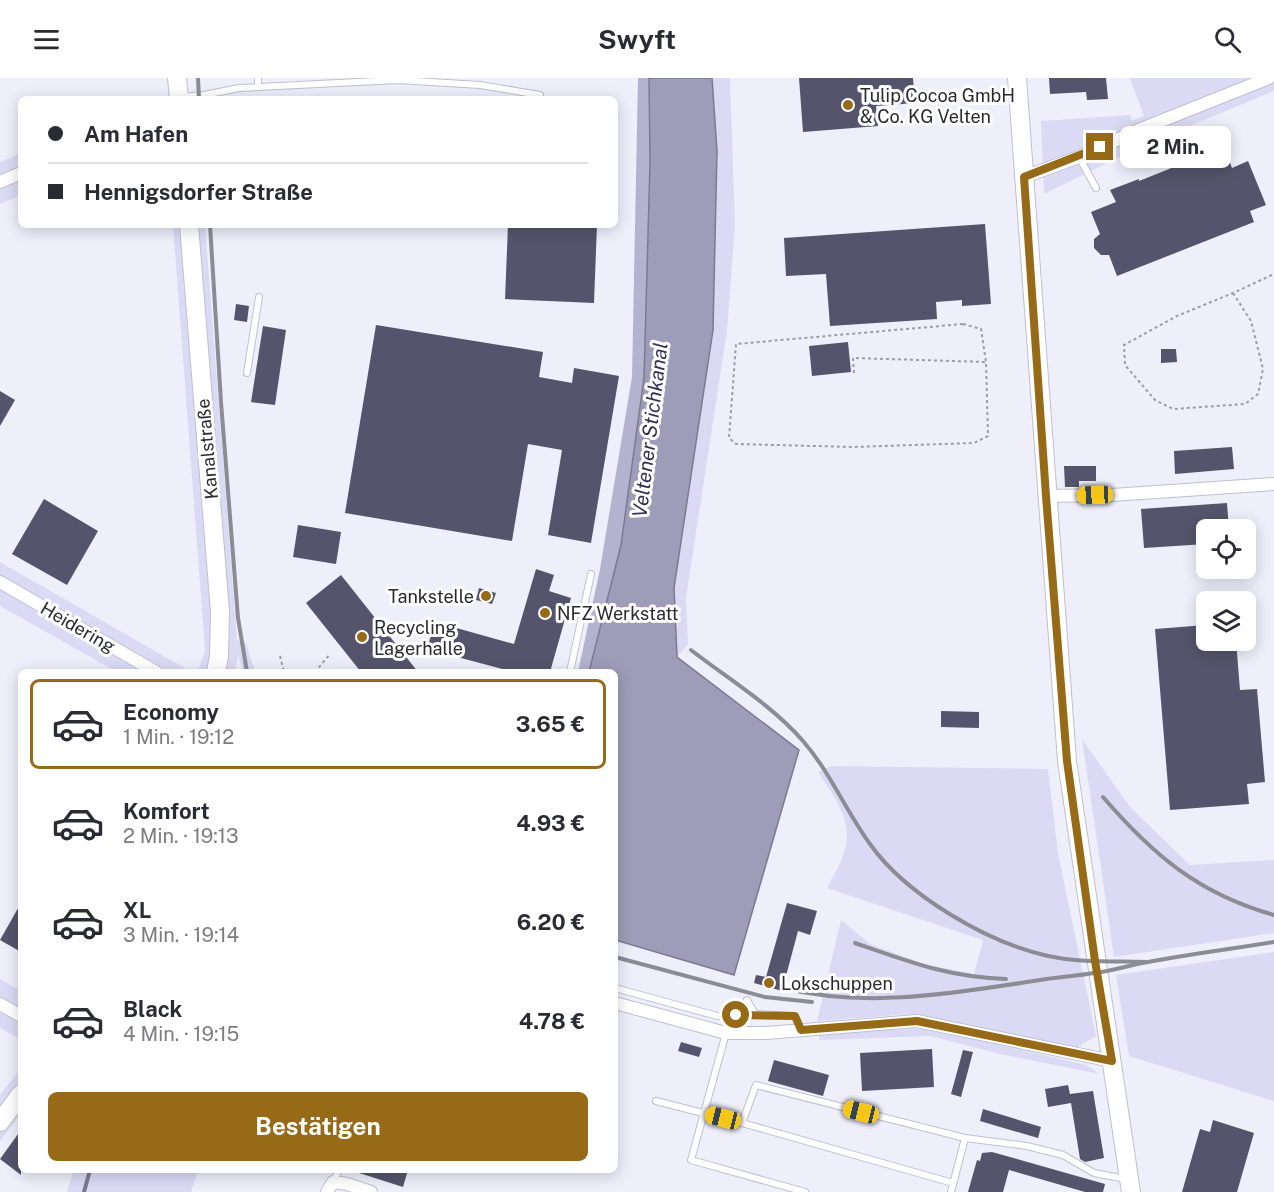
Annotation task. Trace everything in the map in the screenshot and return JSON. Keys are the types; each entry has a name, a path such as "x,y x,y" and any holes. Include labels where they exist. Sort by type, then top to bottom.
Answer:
{"main road":[{"path":"177,78 179,96"},
{"path":"1017,78 1067,761 1130,1186"},
{"name":"Kanalstraße","path":"189,228 220,612 217,669"},
{"path":"0,1122 18,1098"}],"street":[{"path":"1024,177 1079,157 1141,129 1269,78"},
{"path":"0,182 18,174"},
{"path":"1046,496 1112,495 1274,484"},
{"name":"Heidering","path":"0,582 151,669"},
{"path":"0,1004 18,1014"},
{"path":"618,1004 726,1034 917,1021 1112,1061"},
{"path":"330,1187 347,1184 371,1192"}],"lane":[{"path":"258,78 258,87"},
{"path":"196,96 239,88 398,80 480,86 540,95"},
{"path":"1079,157 1096,188"},
{"path":"247,373 259,297"},
{"path":"571,669 591,574"},
{"path":"618,989 717,1016 755,1014 795,1016 801,1030"},
{"path":"747,1000 755,1014"},
{"path":"726,1034 691,1160 805,1192"},
{"path":"742,1123 756,1085 965,1138 1027,1146 1063,1155 1094,1173 1130,1186"},
{"path":"656,1101 953,1183"},
{"path":"951,1192 965,1138"},
{"path":"330,1187 337,1173"}],"path":[{"path":"1233,293 1251,321 1263,369 1258,394 1245,404 1173,409 1155,400 1125,365 1124,345 1177,316 1274,274"},
{"path":"963,324 981,329 986,362 988,436 974,443 854,447 736,444 729,438 736,344 963,324"},
{"path":"854,373 853,358 986,362"},
{"path":"318,669 330,654"},
{"path":"280,656 283,669"}],"shaded area":[{"path":"638,78 649,78 650,163 644,377 621,545 590,669 579,669 600,569 632,377"},
{"path":"712,78 730,78 735,225 727,331 686,598 688,644 677,657 674,588 713,330 717,151"},
{"path":"1130,78 1274,78 1274,91 1144,145 1044,194 1041,121 1130,115 1132,121 1144,116"},
{"path":"18,154 18,196 0,204 0,162"},
{"path":"173,228 205,228 237,640 246,643 254,669 243,669 238,656 236,669 194,669 199,668 205,650"},
{"path":"0,562 186,669 112,669 0,606"},
{"path":"1082,739 1130,807 1190,865 1274,860 1274,933 1114,957"},
{"path":"831,766 1048,769 1058,853 1096,1036 1076,1048 910,1014 817,1021 841,920 870,944 924,964 974,974 983,940 827,888 842,859 847,838 840,808 818,772"},
{"path":"1274,952 1274,1101 1129,1056 1116,975"},
{"path":"0,979 18,989 18,1038 0,1028"},
{"path":"929,1028 1086,1065 1100,1074 1000,1054 930,1036 819,1040 820,1034"},
{"path":"18,1072 18,1118 0,1141 0,1095"},
{"path":"73,1173 197,1173 191,1192 67,1192"}],"water":[{"name":"Veltener Stichkanal","path":"649,78 712,78 717,151 713,330 674,588 677,657 799,750 734,975 618,941 618,669 590,669 621,545 644,378 650,163"}],"building":[{"name":"Tulip Cocoa GmbH & Co. KG Velten","path":"799,78 913,78 915,103 876,106 878,126 803,132"},
{"path":"1049,78 1106,78 1108,99 1087,100 1086,92 1050,94"},
{"path":"1224,147 1232,168 1248,161 1266,205 1250,211 1254,222 1117,276 1109,255 1101,255 1094,248 1094,239 1100,234 1091,212 1116,202 1110,190 1139,179 1139,181"},
{"path":"985,224 991,304 962,306 962,300 936,302 937,319 830,326 826,274 786,276 784,238"},
{"path":"508,228 597,228 594,303 505,299"},
{"path":"236,304 249,306 247,322 234,320"},
{"path":"376,325 543,352 539,377 572,383 574,368 619,376 591,543 548,535 562,450 528,444 512,541 345,513"},
{"path":"263,326 286,330 275,405 251,402"},
{"path":"848,342 851,372 812,376 809,346"},
{"path":"1161,349 1176,349 1177,362 1161,363"},
{"path":"0,391 15,400 0,426"},
{"path":"1232,447 1234,469 1175,474 1174,451"},
{"path":"1064,466 1096,466 1096,481 1079,481 1079,487 1065,487"},
{"path":"44,499 98,531 67,585 12,554"},
{"path":"1227,503 1228,519 1196,519 1196,545 1144,548 1141,509"},
{"path":"298,525 341,532 336,564 293,557"},
{"path":"536,569 554,575 549,591 571,598 551,669 503,669 427,649 435,622 514,644"},
{"name":"Recycling Lagerhalle","path":"341,575 416,669 359,669 306,603"},
{"name":"Tankstelle","path":"479,588 496,593 492,604 476,600"},
{"path":"1196,626 1196,651 1237,651 1240,690 1257,689 1265,782 1247,784 1249,804 1170,810 1155,629"},
{"path":"941,711 979,712 979,728 941,727"},
{"path":"787,903 817,911 810,935 798,931 782,991 754,983 756,975 766,977"},
{"path":"18,908 18,950 0,940"},
{"path":"681,1042 702,1048 699,1057 678,1051"},
{"path":"932,1049 934,1087 862,1091 860,1053"},
{"path":"963,1050 973,1052 961,1097 951,1094"},
{"path":"774,1060 829,1075 823,1096 768,1081"},
{"path":"1068,1085 1070,1094 1093,1091 1104,1158 1085,1162 1080,1159 1071,1103 1048,1107 1045,1089"},
{"path":"983,1109 1041,1127 1038,1138 980,1121"},
{"path":"1213,1120 1254,1133 1237,1192 1182,1192 1200,1129 1210,1132"},
{"path":"18,1134 18,1173 0,1159"},
{"path":"992,1152 1105,1184 1103,1192 1085,1192 1009,1170 1003,1192 968,1192 977,1160 980,1161 982,1153"},
{"path":"359,1173 407,1173 403,1187"}],"waterway":[{"path":"84,1192 89,1173"}],"railway":[{"path":"198,78 199,96"},
{"path":"210,228 238,618 246,669"},
{"path":"691,650 764,704 791,728 813,753 870,844 886,863 926,898 975,928 1025,950 1072,960 1148,962"},
{"path":"1103,797 1140,837 1179,870 1223,896 1274,915"},
{"path":"783,988 847,997 911,997 1101,972 1164,959 1274,942"},
{"path":"855,943 947,972 1006,979"},
{"path":"618,958 765,997 812,1002"}],"place":[{"name":"Tulip Cocoa GmbH & Co. KG Velten","path":"848,105"},
{"name":"Tankstelle","path":"486,596"},
{"name":"NFZ Werkstatt","path":"545,613"},
{"name":"Recycling Lagerhalle","path":"362,637"},
{"name":"Lokschuppen","path":"769,983"}],"route":[{"path":"736,1015 795,1016 801,1030 917,1021 1112,1061 1095,961 1062,712 1024,177 1100,147"}]}
